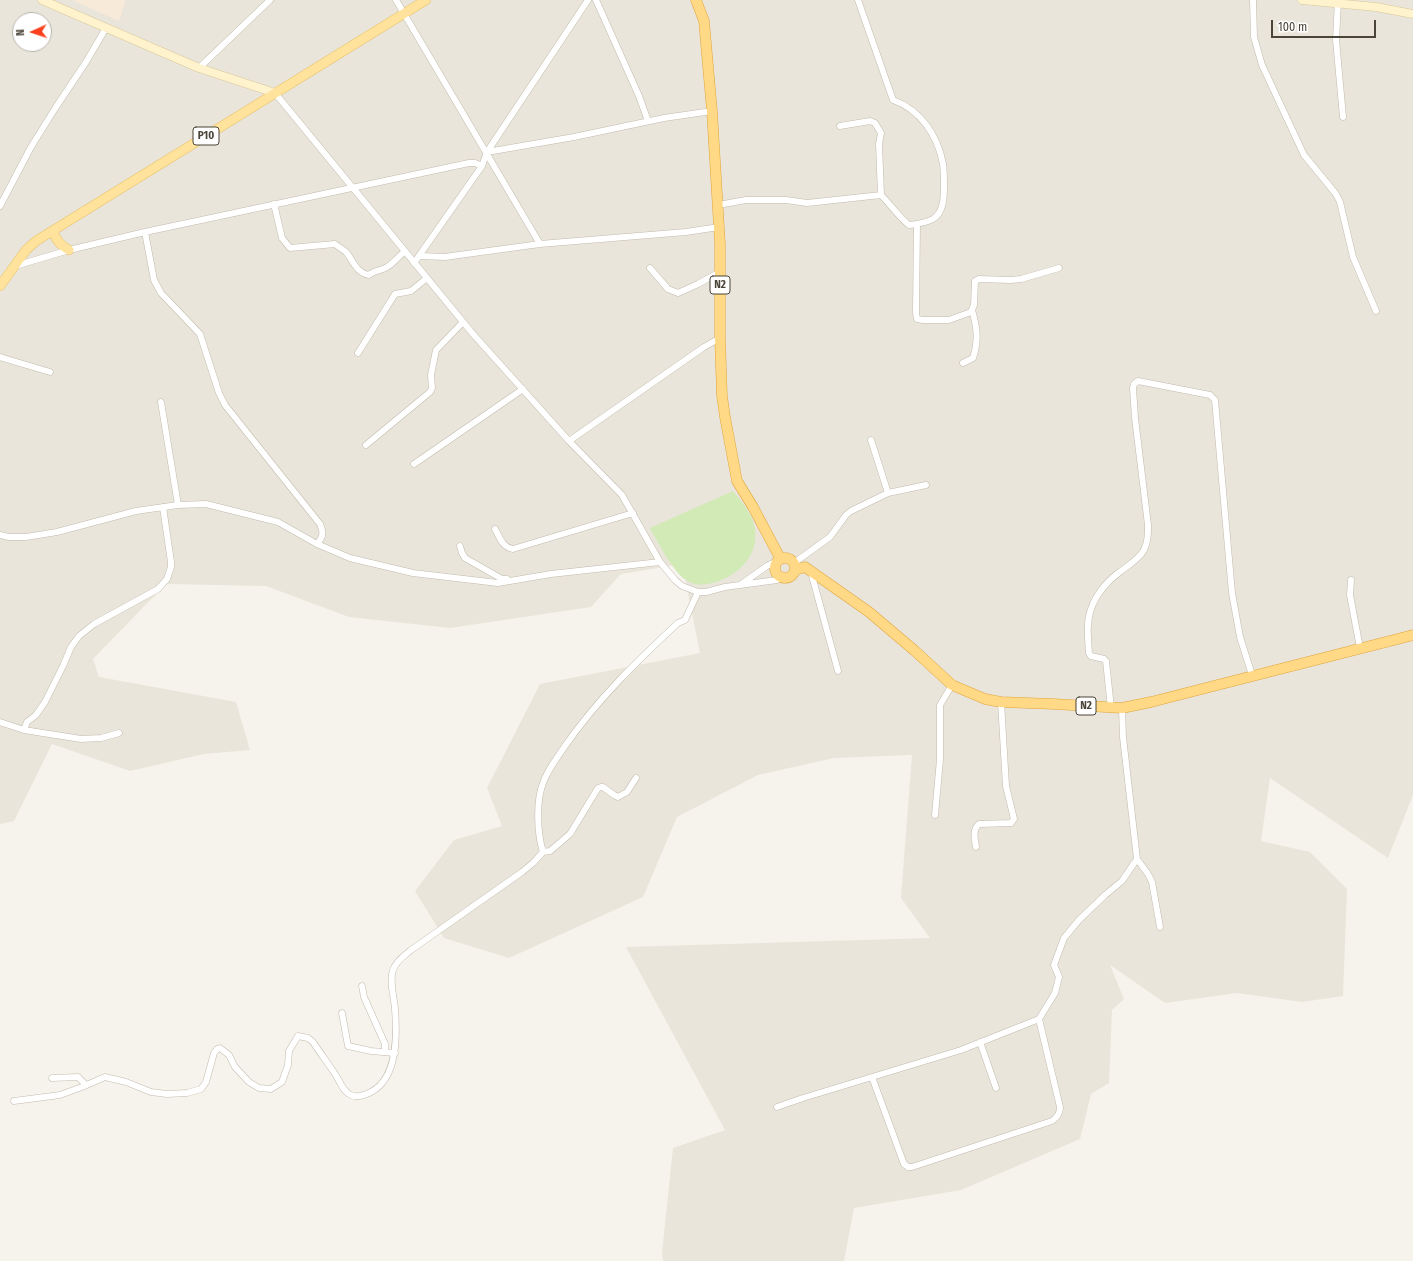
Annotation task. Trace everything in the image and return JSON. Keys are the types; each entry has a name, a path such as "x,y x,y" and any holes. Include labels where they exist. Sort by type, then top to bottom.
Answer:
{"highway":[{"name":"N2","path":"696,0 704,21 712,111 719,227 722,396 737,481 753,507 779,560"},
{"name":"N2","path":"782,578 778,576 774,568 779,560 788,558 794,566 805,567 870,612 952,685 984,699 1001,702 1122,708 1151,702 1413,635"},
{"path":"782,578 790,577 794,566"}],"main road":[{"path":"42,0 199,68 275,92"},
{"name":"P10","path":"1,282 26,250 36,241 53,232 275,92 426,0"},
{"path":"1302,0 1338,2 1413,14"},
{"path":"53,232 55,239 61,246 70,250"}],"street":[{"path":"199,68 270,0"},
{"path":"396,0 540,244"},
{"path":"414,263 482,166 487,152 588,0"},
{"path":"596,0 639,96 648,121"},
{"path":"840,126 870,121 876,123 881,132 879,144 881,195 909,225 933,219 940,210 944,199 943,166 940,154 932,133 917,114 902,103 893,100 858,0"},
{"path":"1253,0 1254,37 1262,65 1304,155 1336,194 1340,202 1353,257 1376,311"},
{"path":"1338,2 1336,40 1342,116"},
{"path":"0,206 39,133 86,62 106,28"},
{"path":"275,92 463,322 570,441 622,495 660,562 674,580 682,586 698,592 706,592 740,585 778,580 782,578"},
{"path":"487,152 574,137 685,114 712,111"},
{"path":"15,266 70,250 274,204 469,163 475,163 482,166"},
{"path":"718,205 746,200 786,200 807,203 881,195"},
{"path":"274,204 282,238 290,248 335,244 346,253 352,264 364,274 369,275 374,271 388,267 405,251"},
{"path":"917,224 916,313 918,319 949,320 971,312 974,305 975,281 979,279 1021,279 1059,268"},
{"path":"420,256 459,256 540,244 686,232 719,227"},
{"path":"146,232 154,280 157,287 200,334 221,399 320,524 323,531 323,537 317,544"},
{"path":"650,268 668,289 678,293 720,272"},
{"path":"358,353 395,294 411,291 427,278"},
{"path":"963,363 973,358 977,347 977,327 972,310"},
{"path":"366,445 430,392 432,388 431,375 436,350 463,322"},
{"path":"570,441 720,338"},
{"path":"0,357 50,372"},
{"path":"1110,708 1106,661 1104,658 1091,656 1089,653 1088,622 1091,608 1101,590 1117,574 1138,558 1144,550 1147,540 1148,525 1135,418 1133,388 1134,384 1138,381 1210,396 1214,400 1232,593 1240,637 1252,675"},
{"path":"414,464 523,389"},
{"path":"161,402 178,504"},
{"path":"871,440 888,493"},
{"path":"794,566 830,537 846,515 851,511 888,493 926,485"},
{"path":"0,535 8,537 34,536 57,532 136,511 178,504 206,504 278,522 317,544 350,558 413,573 490,582 517,581 551,574 660,562"},
{"path":"24,730 27,722 36,715 45,702 71,647 80,636 94,624 158,590 167,579 171,567 163,507"},
{"path":"495,529 502,543 508,548 513,549 633,513"},
{"path":"460,546 465,558 478,566 502,579 517,581"},
{"path":"740,585 767,566 779,560"},
{"path":"811,572 838,672"},
{"path":"1351,580 1350,595 1360,648"},
{"path":"543,852 538,836 540,792 546,776 553,764 576,731 619,679 678,623 685,620 698,592"},
{"path":"935,815 940,759 940,705 952,685"},
{"path":"976,847 974,831 979,824 1011,823 1014,819 1006,786 1001,702"},
{"path":"1122,708 1123,737 1137,859 1152,882 1160,927"},
{"path":"0,722 24,730 82,739 101,738 119,733"},
{"path":"14,1101 60,1095 105,1077 151,1092 167,1094 187,1093 201,1089 206,1082 214,1053 220,1048 229,1055 236,1067 249,1082 259,1088 271,1089 282,1082 288,1064 289,1051 298,1036 308,1038 313,1042 336,1076 343,1090 350,1095 362,1096 378,1088 389,1072 394,1052 395,1009 392,985 393,969 399,960 522,872 543,852 550,852 570,834 598,788 601,786 618,797 627,792 636,778"},
{"path":"777,1107 961,1050 1040,1019 1054,993 1059,977 1054,965 1064,938 1088,910 1104,895 1122,882 1137,859"},
{"path":"362,986 364,997 385,1044 385,1052"},
{"path":"342,1013 348,1046 371,1051 394,1052"},
{"path":"872,1077 904,1164 908,1167 912,1167 1052,1121 1057,1118 1060,1113 1060,1108 1040,1019"},
{"path":"980,1042 996,1088"},
{"path":"52,1078 78,1077 86,1085"}],"shaded area":[{"path":"0,0 1413,0 1413,795 1388,858 1270,778 1261,841 1310,852 1347,889 1343,996 1302,1002 1237,993 1165,1003 1110,965 1124,999 1112,1010 1109,1083 1091,1094 1080,1139 961,1190 854,1208 844,1261 663,1261 662,1253 673,1148 725,1130 626,947 930,938 901,898 912,755 834,758 758,775 677,817 643,897 509,958 444,938 415,891 454,840 502,826 487,788 540,684 700,653 682,564 621,574 591,607 450,628 349,617 266,586 166,584 93,659 99,677 236,702 250,750 204,754 130,771 52,744 14,821 0,824"},
{"path":"72,0 126,0 119,21"}],"green space":[{"path":"733,491 753,521 755,544 752,552 748,560 735,573 715,582 694,584 686,580 676,571 650,528"}]}
